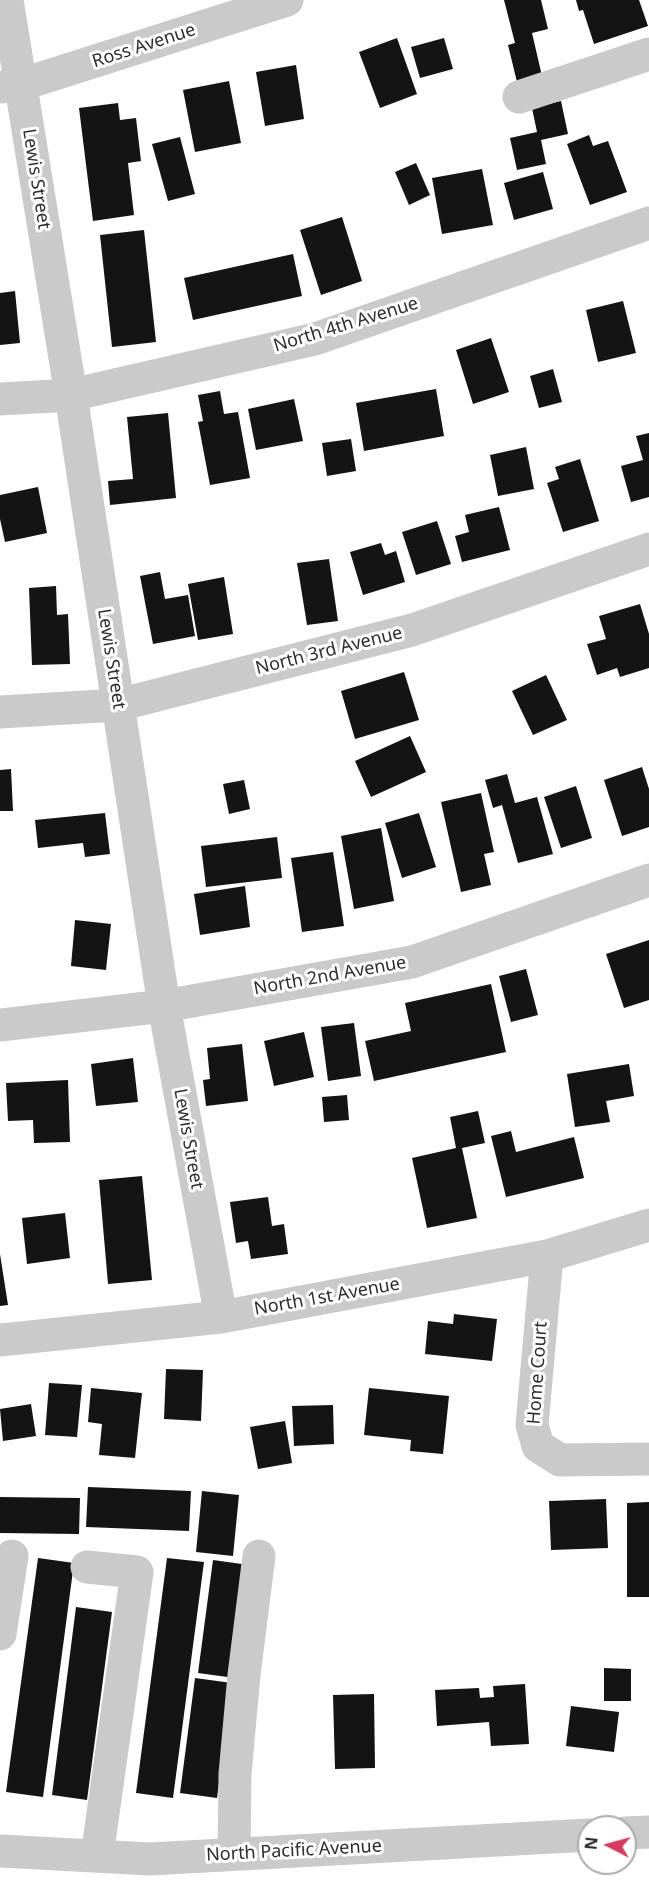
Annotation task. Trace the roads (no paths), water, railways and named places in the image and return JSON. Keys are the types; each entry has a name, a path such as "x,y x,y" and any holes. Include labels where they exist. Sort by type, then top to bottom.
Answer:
{"street":[{"name":"Lewis Street","path":"7,0 10,86 71,394 164,1006 221,1317"},
{"name":"Ross Avenue","path":"10,86 287,0"},
{"path":"519,97 649,54"},
{"name":"North 4th Avenue","path":"0,399 71,394 315,339 649,223"},
{"name":"North 3rd Avenue","path":"0,712 118,705 412,630 649,549"},
{"name":"North 2nd Avenue","path":"0,1025 164,1006 412,962 649,880"},
{"name":"North 1st Avenue","path":"0,1340 221,1317 548,1256 649,1225"},
{"name":"Home Court","path":"548,1256 532,1425 538,1446 560,1460 649,1459"},
{"path":"0,1634 12,1556"},
{"path":"234,1854 235,1774 244,1675 259,1556"},
{"path":"87,1567 137,1572 97,1856"},
{"name":"North Pacific Avenue","path":"0,1851 150,1859 577,1836"}]}
